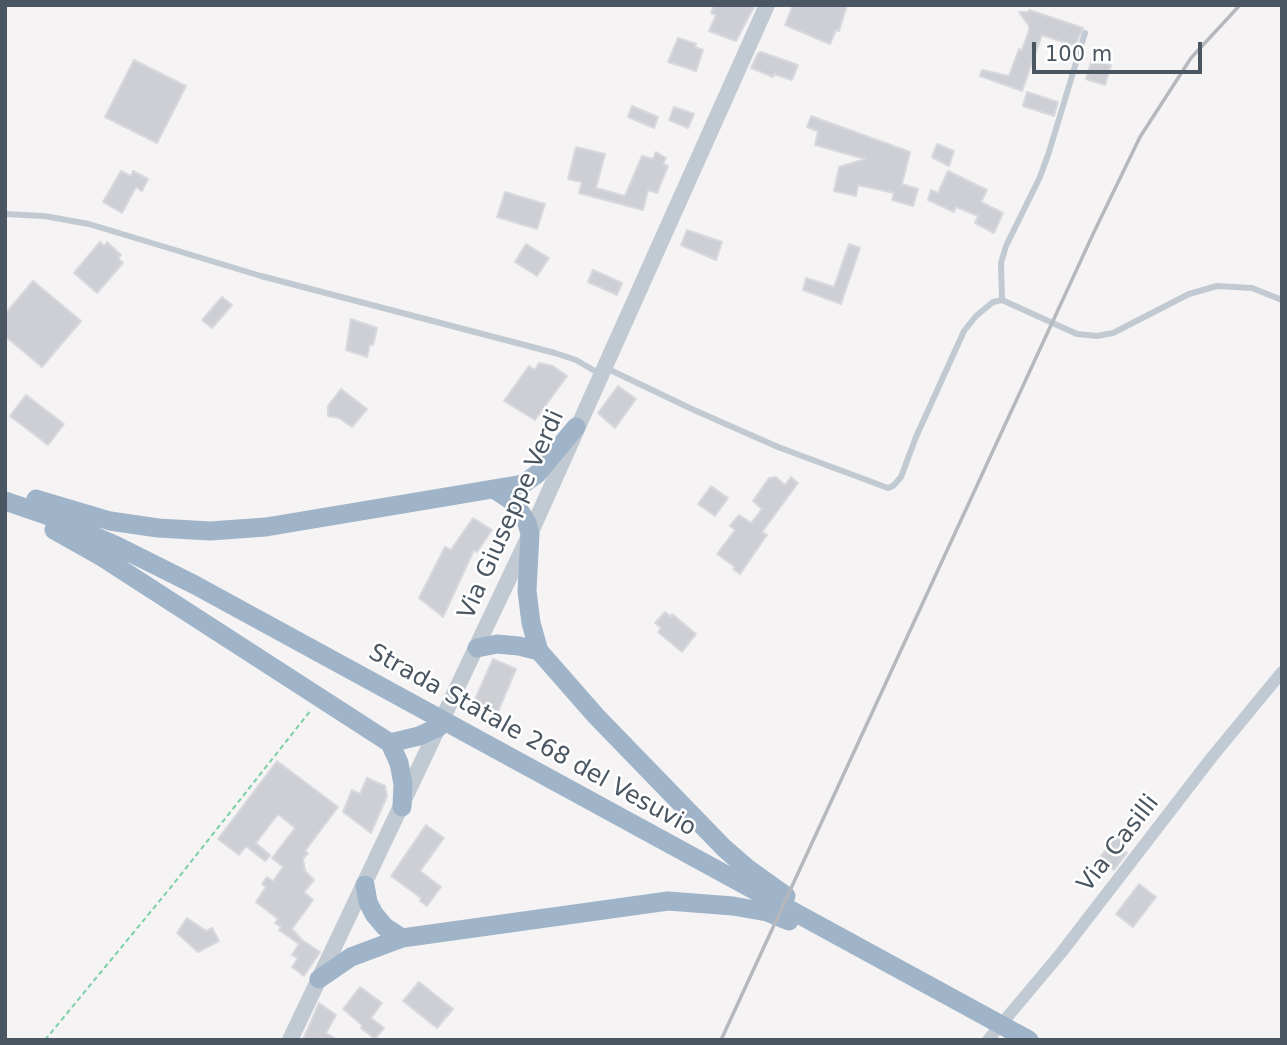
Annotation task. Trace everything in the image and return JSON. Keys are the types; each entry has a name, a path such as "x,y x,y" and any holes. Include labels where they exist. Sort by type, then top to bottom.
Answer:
{"highway":[{"path":"5,491 110,521 158,528 210,531 266,527 523,484 537,474 576,427"},
{"path":"494,489 515,503 523,513 530,534 527,591 530,623 539,651 596,716 771,900 1022,1036"},
{"name":"Strada Statale 268 del Vesuvio","path":"5,501 117,545 771,900"},
{"path":"5,508 47,526 102,557 390,743 399,763 403,784 402,807"},
{"path":"477,648 497,644 539,651"},
{"path":"390,743 419,736 439,727"},
{"path":"365,885 373,914 385,927 402,938"},
{"path":"319,979 351,957 402,938 668,901 733,906 771,900"},
{"path":"798,914 846,951 925,984"}],"street":[{"name":"Via Giuseppe Verdi","path":"290,1040 530,534 767,5"},
{"name":"Via Casilli","path":"988,1040 1061,953 1282,672"}],"lane":[{"path":"1002,300 1001,263 1006,246 1040,177 1085,33"},
{"path":"5,214 44,216 89,225 261,276 555,353 778,447 888,488 901,477 964,331 976,316 993,302 1002,300 1063,328 1088,336 1114,333 1189,294 1217,286 1252,288 1282,300"}],"path":[{"path":"45,1040 321,698"}],"building":[{"path":"714,5 755,5 736,41 709,31 716,15 711,13"},
{"path":"793,5 847,5 839,31 836,30 830,44 785,25"},
{"path":"1029,10 1083,28 1075,46 1042,35 1022,91 980,76 982,70 1009,76 1029,30 1019,12"},
{"path":"678,38 696,44 695,47 703,50 696,71 668,62"},
{"path":"761,52 798,65 792,80 774,74 773,77 751,68"},
{"path":"1092,59 1111,65 1105,85 1086,79"},
{"path":"134,60 186,86 157,143 105,117"},
{"path":"1027,92 1058,102 1054,116 1023,106"},
{"path":"632,106 658,117 654,128 628,117"},
{"path":"674,107 694,114 688,128 669,120"},
{"path":"811,116 910,152 902,184 918,189 913,206 892,200 894,193 858,185 856,196 834,191 839,167 865,159 815,145 818,131 807,127"},
{"path":"937,144 954,151 949,166 932,157"},
{"path":"576,147 605,154 596,188 625,196 642,156 653,159 656,152 666,158 663,164 668,166 657,193 648,190 643,210 579,193 582,182 568,179"},
{"path":"121,171 131,176 133,171 148,179 142,191 136,187 122,213 103,202"},
{"path":"948,171 987,190 981,202 1003,213 994,233 975,223 978,216 956,207 954,212 928,200 931,190 938,193"},
{"path":"505,192 545,204 537,229 497,217"},
{"path":"687,230 722,242 716,260 681,245"},
{"path":"100,242 104,246 107,242 121,255 118,258 123,263 97,293 74,273"},
{"path":"526,244 549,258 537,276 515,262"},
{"path":"849,244 860,248 841,304 803,290 806,278 834,287"},
{"path":"593,270 622,283 617,295 588,282"},
{"path":"33,281 81,321 42,367 5,336 5,314"},
{"path":"222,297 232,305 212,328 202,320"},
{"path":"351,319 377,328 367,357 346,350"},
{"path":"539,363 553,366 567,376 535,420 504,401 529,366 535,370"},
{"path":"618,386 636,399 615,428 598,413"},
{"path":"341,389 367,409 352,427 339,418 328,416 328,406"},
{"path":"26,395 64,424 48,445 10,416"},
{"path":"776,477 785,485 791,477 798,483 762,532 767,535 740,574 717,554 735,530 730,526 739,515 751,523 762,509 753,501 769,478"},
{"path":"711,486 728,498 715,516 698,504"},
{"path":"473,518 492,530 477,552 474,550 443,617 419,598 445,547 451,550"},
{"path":"665,612 671,617 672,614 696,634 682,652 658,632 661,628 655,623"},
{"path":"493,659 516,669 497,714 473,704"},
{"path":"277,761 338,807 305,851 308,853 303,859 305,871 314,880 304,892 313,900 292,929 302,940 320,952 304,976 292,967 298,958 292,955 299,944 279,930 281,927 275,923 278,919 256,902 266,887 262,884 267,877 273,881 283,867 272,858 295,828 278,814 256,843 270,855 265,861 246,846 239,855 218,839"},
{"path":"367,778 385,786 387,796 371,833 343,812 352,790 360,794"},
{"path":"426,825 444,838 420,871 441,887 427,906 420,901 421,898 391,876"},
{"path":"1116,835 1126,842 1121,849 1127,853 1114,870 1099,859"},
{"path":"1139,884 1156,897 1133,927 1116,914"},
{"path":"187,918 206,931 212,928 219,941 198,952 177,933"},
{"path":"419,982 453,1009 437,1028 403,1001"},
{"path":"360,987 382,1003 371,1018 384,1028 375,1039 343,1009"},
{"path":"319,1003 336,1015 326,1033 338,1040 303,1040"}],"railway":[{"path":"721,1040 1140,137 1191,58 1240,5"}]}
